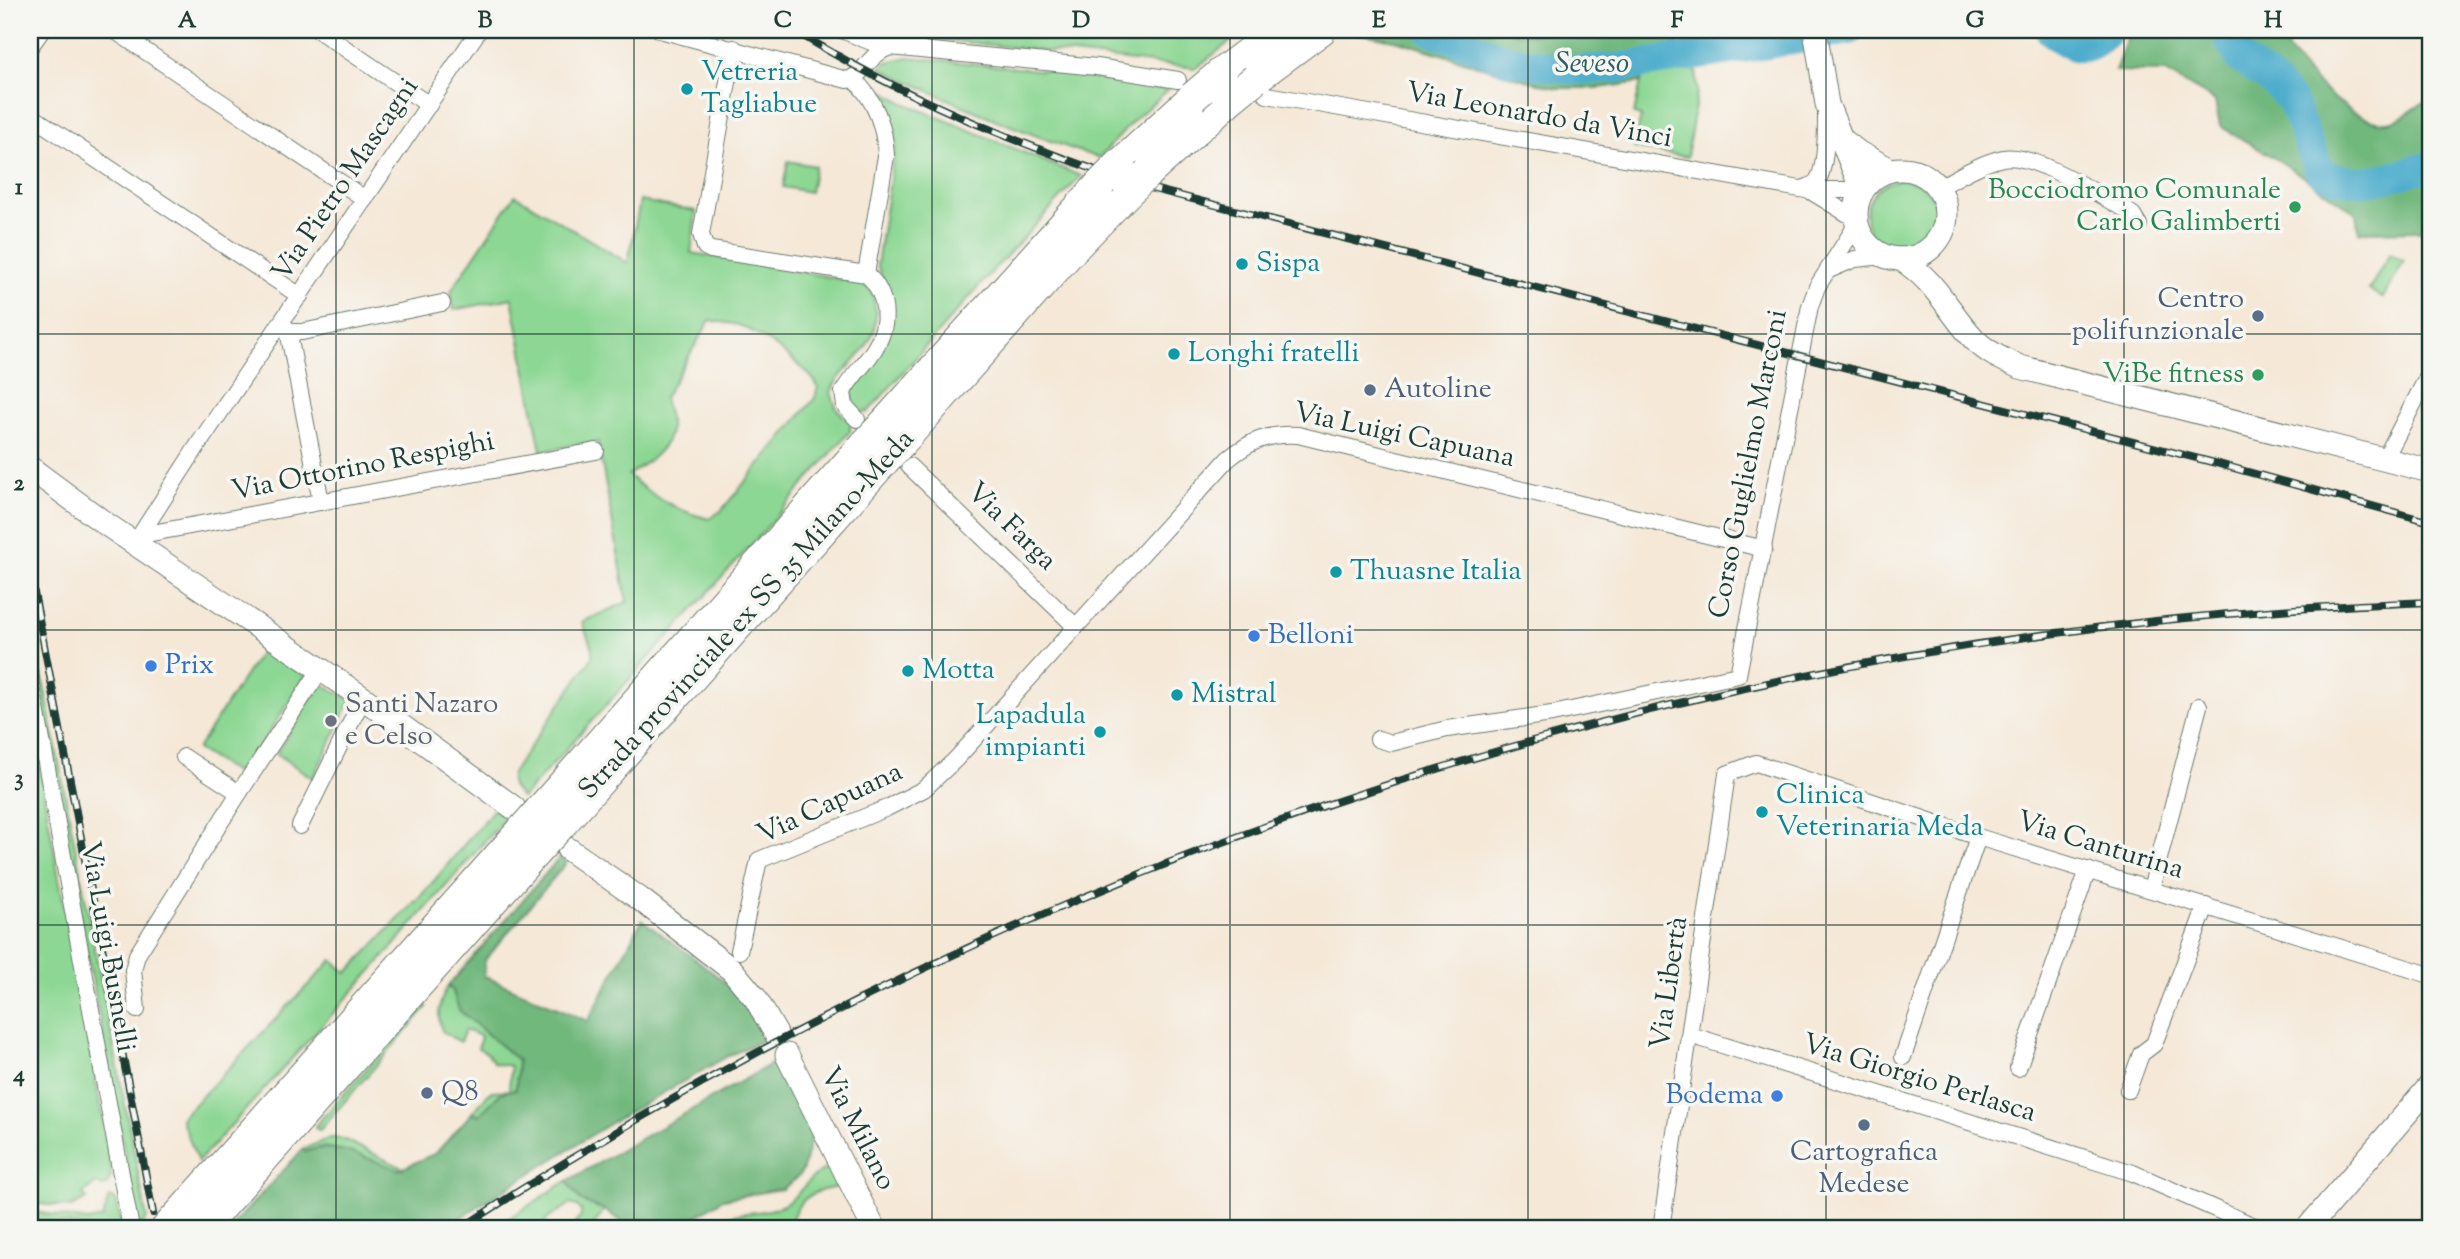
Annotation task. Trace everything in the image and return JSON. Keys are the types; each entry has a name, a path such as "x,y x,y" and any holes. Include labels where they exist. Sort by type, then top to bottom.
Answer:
{"highway":[{"name":"Strada provinciale ex SS 35 Milano-Meda","path":"201,1229 541,828 883,443 1124,177 1224,88 1278,30"},
{"name":"Strada provinciale ex SS 35 Milano-Meda","path":"1124,177 1186,88 1261,87 1321,30"},
{"name":"Strada provinciale ex SS 35 Milano-Meda","path":"167,1229 541,828"}],"street":[{"path":"30,47 41,30"},
{"path":"114,30 365,199"},
{"path":"318,30 429,104"},
{"name":"Via Pietro Mascagni","path":"138,539 198,446 284,327 300,296 479,30"},
{"path":"660,30 734,48 839,80 853,79 859,84 879,117 886,139 886,156 866,275 711,250 702,242 701,234 734,48"},
{"path":"842,30 890,47 1097,67 1186,88"},
{"path":"1815,39 1827,104 1862,190"},
{"path":"853,79 871,57 890,47"},
{"name":"Via Leonardo da Vinci","path":"1261,87 1804,190"},
{"path":"1804,190 1819,177 1827,104"},
{"path":"30,115 300,296"},
{"path":"1838,136 1859,153 1891,170"},
{"path":"1938,188 1987,163 2005,157 2031,160 2123,208 2133,215 2139,225"},
{"path":"1829,270 1855,259 1916,257 1928,250 1938,239 1944,226 1944,200 1938,188 1928,178 1904,169 1891,170 1880,174 1862,190 1856,205 1856,222"},
{"path":"1804,190 1862,190"},
{"path":"1804,190 1826,200 1856,222 1867,243 1919,271 1974,339 1993,354 2020,368 2430,471"},
{"name":"Corso Guglielmo Marconi","path":"1378,739 1391,743 1447,729 1552,714 1738,675 1810,306 1817,287 1856,222"},
{"path":"1938,239 1938,266 1948,304"},
{"name":"Via Farga","path":"866,275 879,287 884,300 884,319 875,349 842,392 845,406 1076,627"},
{"path":"321,502 284,327 302,332 442,303"},
{"path":"2384,460 2430,372"},
{"name":"Via Luigi Capuana","path":"956,759 1228,459 1259,438 1279,434 1310,438 1764,549"},
{"name":"Via Ottorino Respighi","path":"138,539 596,451"},
{"path":"30,468 138,539 363,698 622,887 735,960 776,1034"},
{"path":"137,1010 133,970 137,955 321,669"},
{"name":"Via Luigi Busnelli","path":"30,675 131,1229"},
{"path":"300,826 363,698"},
{"path":"2151,889 2199,706"},
{"path":"184,757 239,793"},
{"name":"Via Capuana","path":"735,960 759,860 887,808 925,789 956,759"},
{"name":"Via Canturina","path":"1756,763 1978,837 2430,975"},
{"name":"Via Libertà","path":"1661,1229 1727,774 1756,763"},
{"path":"1903,1057 1978,837"},
{"path":"2018,1068 2088,870"},
{"path":"2127,1090 2141,1054 2154,1044 2206,906"},
{"name":"Via Giorgio Perlasca","path":"1690,1035 2133,1173 2261,1229"},
{"name":"Via Milano","path":"787,1055 874,1229"},
{"path":"2307,1229 2430,1086"}],"green space":[{"path":"862,30 1245,30 1196,68 956,41 898,38"},
{"path":"1451,30 1506,30 1517,34 1554,33 1607,37 1659,30 1675,35 1678,47 1667,54 1570,62 1509,52"},
{"path":"1506,30 1649,30 1607,37 1554,33 1517,34"},
{"path":"2130,30 2279,30 2294,58 2307,74 2356,113 2373,120 2393,121 2430,100 2430,229 2359,232 2356,213 2281,162 2220,126 2215,101 2165,72 2115,71"},
{"path":"1406,31 1518,68 1558,77 1590,79 1643,72 1641,82 1599,88 1557,88 1399,41 1353,32"},
{"path":"908,57 1058,72 1168,90 1136,118 1099,158 988,116 880,68 887,62"},
{"path":"1696,65 1697,93 1687,157 1634,148 1641,116 1634,114 1643,72"},
{"path":"871,83 904,103 1081,176 867,413 865,411 861,414 853,400 851,389 873,360 888,292 877,265 896,140 895,132"},
{"path":"788,161 815,166 810,192 783,187"},
{"path":"1902,180 1922,186 1932,196 1938,216 1932,236 1922,246 1902,252 1882,246 1872,236 1866,216 1872,196 1882,186"},
{"path":"515,195 628,263 640,201 696,211 691,253 859,282 872,291 875,304 875,325 868,343 837,380 831,393 837,409 852,425 849,428 851,430 763,532 522,798 511,784 512,773 592,658 592,648 582,622 627,602 598,442 541,451 512,298 454,310 451,291","holes":["710,320 738,325 758,335 795,361 818,387 815,398 721,511 709,519 666,502 628,475 656,455 667,441 670,426 664,398"]},
{"path":"2390,253 2404,261 2383,298 2369,290"},
{"path":"30,613 147,1219 139,1229 49,748 30,636"},
{"path":"264,647 306,676 240,776 197,749"},
{"path":"324,685 351,700 313,778 277,752 316,690"},
{"path":"30,717 111,1166 107,1185 102,1187 96,1183 83,1194 87,1199 71,1207 30,1203"},
{"path":"493,810 506,817 376,966 198,1162 181,1118 332,960 347,973 428,888"},
{"path":"560,857 567,862 485,960 484,976 588,1021 642,920 730,987 749,1007 768,1038 728,1056 609,1124 442,1229 229,1229 303,1149 305,1152 328,1148 340,1150 399,1170 436,1153 472,1113 479,1115 501,1093 516,1089 518,1060 459,1010 453,991 448,986"},
{"path":"448,986 453,991 459,1010 518,1060 516,1089 501,1094 479,1115 472,1113 491,1091 509,1090 511,1066 494,1063 487,1053 478,1048 481,1036 465,1030 460,1042 443,1032 439,1020 440,1009"},
{"path":"425,1004 427,1007 320,1130 316,1129 315,1126"},
{"path":"782,1058 813,1130 803,1169 798,1177 782,1189 723,1199 677,1229 633,1229 604,1210 581,1201 567,1181"},
{"path":"330,1138 343,1139 403,1168 399,1170 331,1148 320,1147 304,1152 303,1149"},
{"path":"832,1168 839,1182 836,1187 822,1190 803,1201 793,1216 789,1229 708,1229 736,1214 766,1211 785,1204 818,1173"},
{"path":"567,1181 583,1199 604,1210 591,1229 572,1229 581,1216 581,1210 570,1204 546,1220 540,1229 492,1229"},
{"path":"109,1197 117,1203 123,1229 100,1229 30,1219 30,1211 87,1221 103,1218"}],"waterway":[{"name":"Seveso","path":"1430,30 1508,60 1573,70 1617,68 1799,39"},
{"name":"Seveso","path":"1825,34 1850,30"},
{"name":"Seveso","path":"2050,30 2073,46 2080,47 2093,44 2109,30"},
{"name":"Seveso","path":"2224,30 2240,59 2271,80 2291,100 2320,172 2362,181 2430,166"}],"railway":[{"path":"794,30 918,98 1005,136 1138,185 2219,464 2430,522"},
{"path":"30,572 153,1213"},
{"path":"460,1229 684,1093 916,972 1156,868 1402,780 1653,709 1909,656 2168,620 2430,602"}],"place":[{"name":"Vetreria Tagliabue","path":"687,89"},
{"name":"Bocciodromo Comunale Carlo Galimberti","path":"2295,207"},
{"name":"Sispa","path":"1242,264"},
{"name":"Centro polifunzionale","path":"2258,316"},
{"name":"Longhi fratelli","path":"1174,354"},
{"name":"ViBe fitness","path":"2258,375"},
{"name":"Autoline","path":"1370,390"},
{"name":"Thuasne Italia","path":"1336,572"},
{"name":"Belloni","path":"1254,636"},
{"name":"Prix","path":"151,666"},
{"name":"Motta","path":"908,671"},
{"name":"Mistral","path":"1177,695"},
{"name":"Santi Nazaro e Celso","path":"331,721"},
{"name":"Lapadula impianti","path":"1100,732"},
{"name":"Clinica Veterinaria Meda","path":"1762,812"},
{"name":"Q8","path":"427,1093"},
{"name":"Bodema","path":"1777,1096"},
{"name":"Cartografica Medese","path":"1864,1125"}]}
